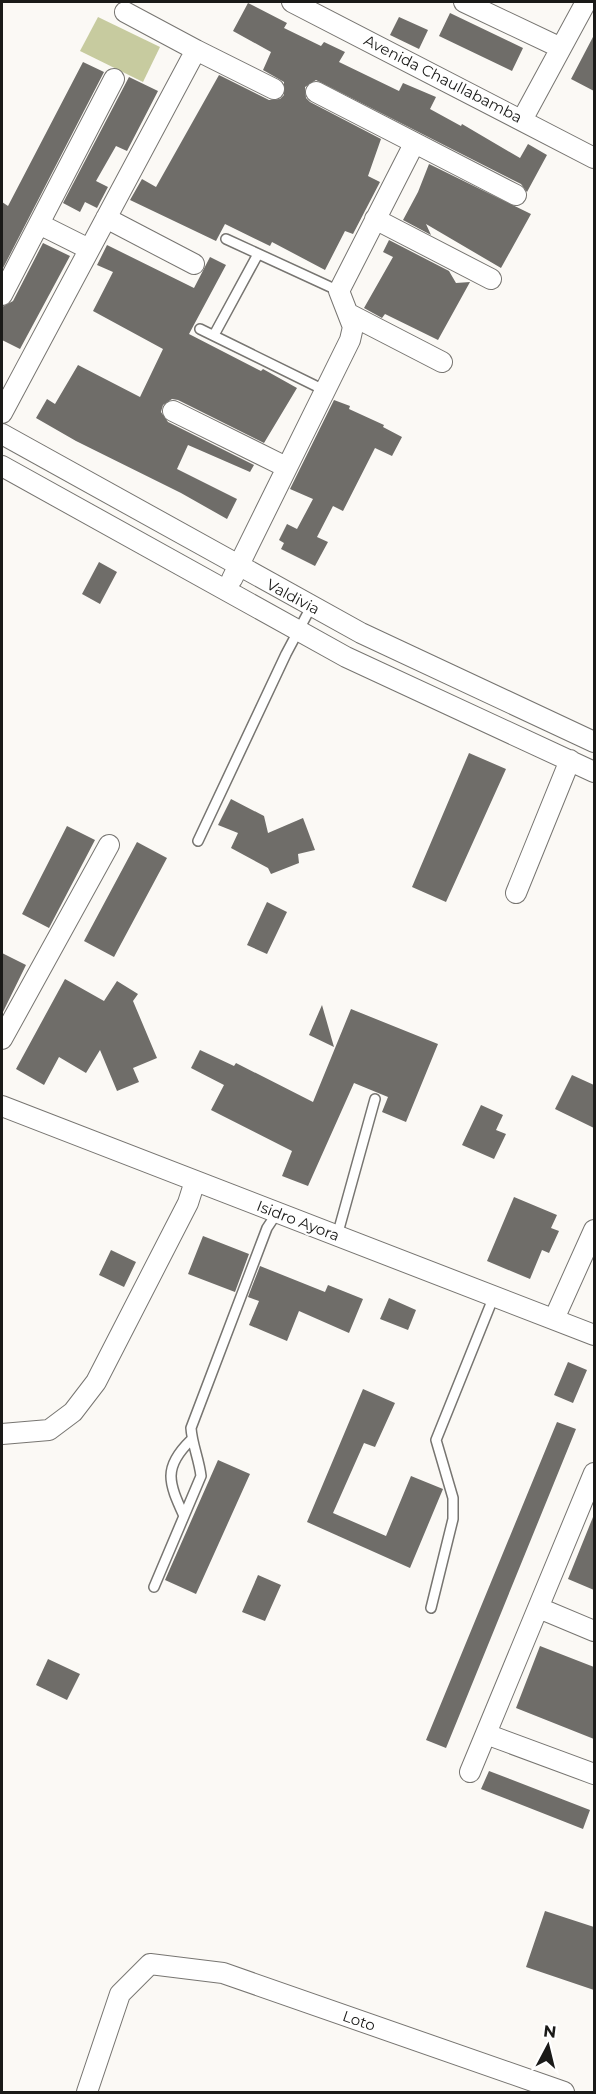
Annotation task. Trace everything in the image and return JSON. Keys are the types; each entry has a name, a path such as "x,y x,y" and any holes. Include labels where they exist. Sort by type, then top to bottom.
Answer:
{"street":[{"name":"Avenida Chaullabamba","path":"291,2 594,158"},
{"path":"464,2 561,48"},
{"path":"522,120 586,2"},
{"path":"124,12 274,89"},
{"path":"2,412 196,50"},
{"path":"2,295 114,79"},
{"path":"316,92 516,195"},
{"path":"225,592 350,340 353,327 351,315 339,291 414,144"},
{"path":"105,218 194,264"},
{"path":"375,219 491,279"},
{"path":"39,224 89,249"},
{"path":"351,315 442,362"},
{"path":"173,411 286,467"},
{"name":"Valdivia","path":"2,434 311,607 361,633 594,742"},
{"name":"Valdivia","path":"2,466 225,592 346,657 594,772"},
{"path":"516,893 570,760"},
{"path":"2,1040 109,845"},
{"name":"Isidro Ayora","path":"2,1106 594,1335"},
{"path":"2,1434 49,1430 73,1412 96,1382 188,1203 195,1181"},
{"path":"554,1319 594,1230"},
{"path":"470,1772 593,1480"},
{"path":"539,1608 594,1631"},
{"path":"486,1734 594,1774"},
{"name":"Loto","path":"87,2092 120,1994 150,1964 223,1973 564,2092"}],"lane":[{"path":"226,239 339,291"},
{"path":"214,335 258,254"},
{"path":"200,329 324,390"},
{"path":"198,841 311,607"},
{"path":"337,1236 375,1099"},
{"path":"154,1587 201,1476 199,1456 191,1440 191,1428 267,1228 277,1213"},
{"path":"430,1608 453,1519 453,1498 436,1440 494,1296"},
{"path":"184,1516 170,1481 171,1467 179,1451 191,1440"}],"green space":[{"path":"98,17 160,47 143,82 80,51"}],"building":[{"path":"248,3 287,23 284,28 321,46 324,42 345,52 339,62 399,91 403,83 436,97 430,109 461,126 462,124 520,158 528,144 547,155 527,192 521,184 316,80 305,87 306,98 310,102 381,139 368,176 380,182 353,234 345,231 325,270 272,242 270,246 225,224 216,241 130,200 142,179 156,187 219,75 269,100 280,99 284,95 284,82 263,70 271,52 233,31"},
{"path":"450,13 523,48 512,71 439,36"},
{"path":"399,17 428,30 419,49 390,35"},
{"path":"594,35 594,91 571,79"},
{"path":"83,62 104,72 2,270 2,202 8,206"},
{"path":"129,77 158,91 127,151 116,146 96,181 108,187 97,208 85,202 80,212 63,203"},
{"path":"429,164 531,214 501,268 426,224 431,235 403,220 418,192"},
{"path":"389,240 449,271 456,283 470,282 438,340 385,314 382,318 364,308 393,257 383,252"},
{"path":"43,243 70,256 20,349 2,340 2,307 13,301"},
{"path":"107,245 194,288 210,257 226,265 189,334 297,388 264,443 178,400 172,399 163,405 161,412 168,422 254,465 250,472 188,445 177,469 237,499 227,519 36,418 47,399 55,404 78,365 140,397 163,349 93,311 113,272 97,265"},
{"path":"334,400 350,406 349,409 384,425 383,427 402,437 392,456 375,448 343,511 333,506 317,537 328,542 315,566 281,549 284,543 279,540 287,524 297,529 313,499 290,489"},
{"path":"99,562 117,572 100,604 82,594"},
{"path":"469,753 506,769 446,902 412,887"},
{"path":"231,799 264,816 268,833 303,818 315,850 298,854 299,863 271,874 268,868 231,848 238,833 218,825"},
{"path":"67,826 95,840 49,928 22,914"},
{"path":"137,842 167,858 114,957 84,941"},
{"path":"267,902 287,912 267,954 247,945"},
{"path":"2,953 26,965 2,1014"},
{"path":"65,979 104,1001 117,981 138,994 133,1001 157,1058 133,1068 139,1082 117,1091 100,1050 86,1073 59,1057 44,1085 16,1069"},
{"path":"322,1005 334,1047 309,1035"},
{"path":"351,1009 438,1044 406,1122 382,1112 388,1097 354,1083 308,1186 282,1176 292,1151 211,1110 224,1085 191,1068 200,1050 234,1066 236,1063 313,1102"},
{"path":"572,1075 594,1085 594,1128 555,1109"},
{"path":"481,1105 503,1115 496,1130 506,1134 494,1159 462,1145"},
{"path":"514,1197 557,1215 551,1228 559,1231 549,1253 542,1250 530,1279 487,1261"},
{"path":"203,1236 249,1254 235,1292 188,1274"},
{"path":"111,1250 136,1262 124,1287 99,1275"},
{"path":"260,1266 325,1292 328,1285 363,1299 349,1333 299,1311 287,1341 249,1325 259,1301 248,1297"},
{"path":"389,1298 416,1310 408,1330 380,1319"},
{"path":"568,1362 587,1370 573,1403 554,1395"},
{"path":"363,1389 395,1403 375,1447 364,1443 333,1513 386,1536 411,1476 443,1489 410,1568 307,1522"},
{"path":"557,1422 576,1429 446,1748 426,1740"},
{"path":"218,1460 250,1474 196,1594 165,1580"},
{"path":"594,1517 594,1590 568,1579"},
{"path":"258,1575 281,1585 265,1621 242,1612"},
{"path":"540,1646 594,1667 594,1739 516,1708"},
{"path":"48,1659 80,1674 67,1700 36,1685"},
{"path":"489,1771 590,1810 583,1829 481,1789"},
{"path":"545,1911 594,1927 594,1990 526,1967"}]}
